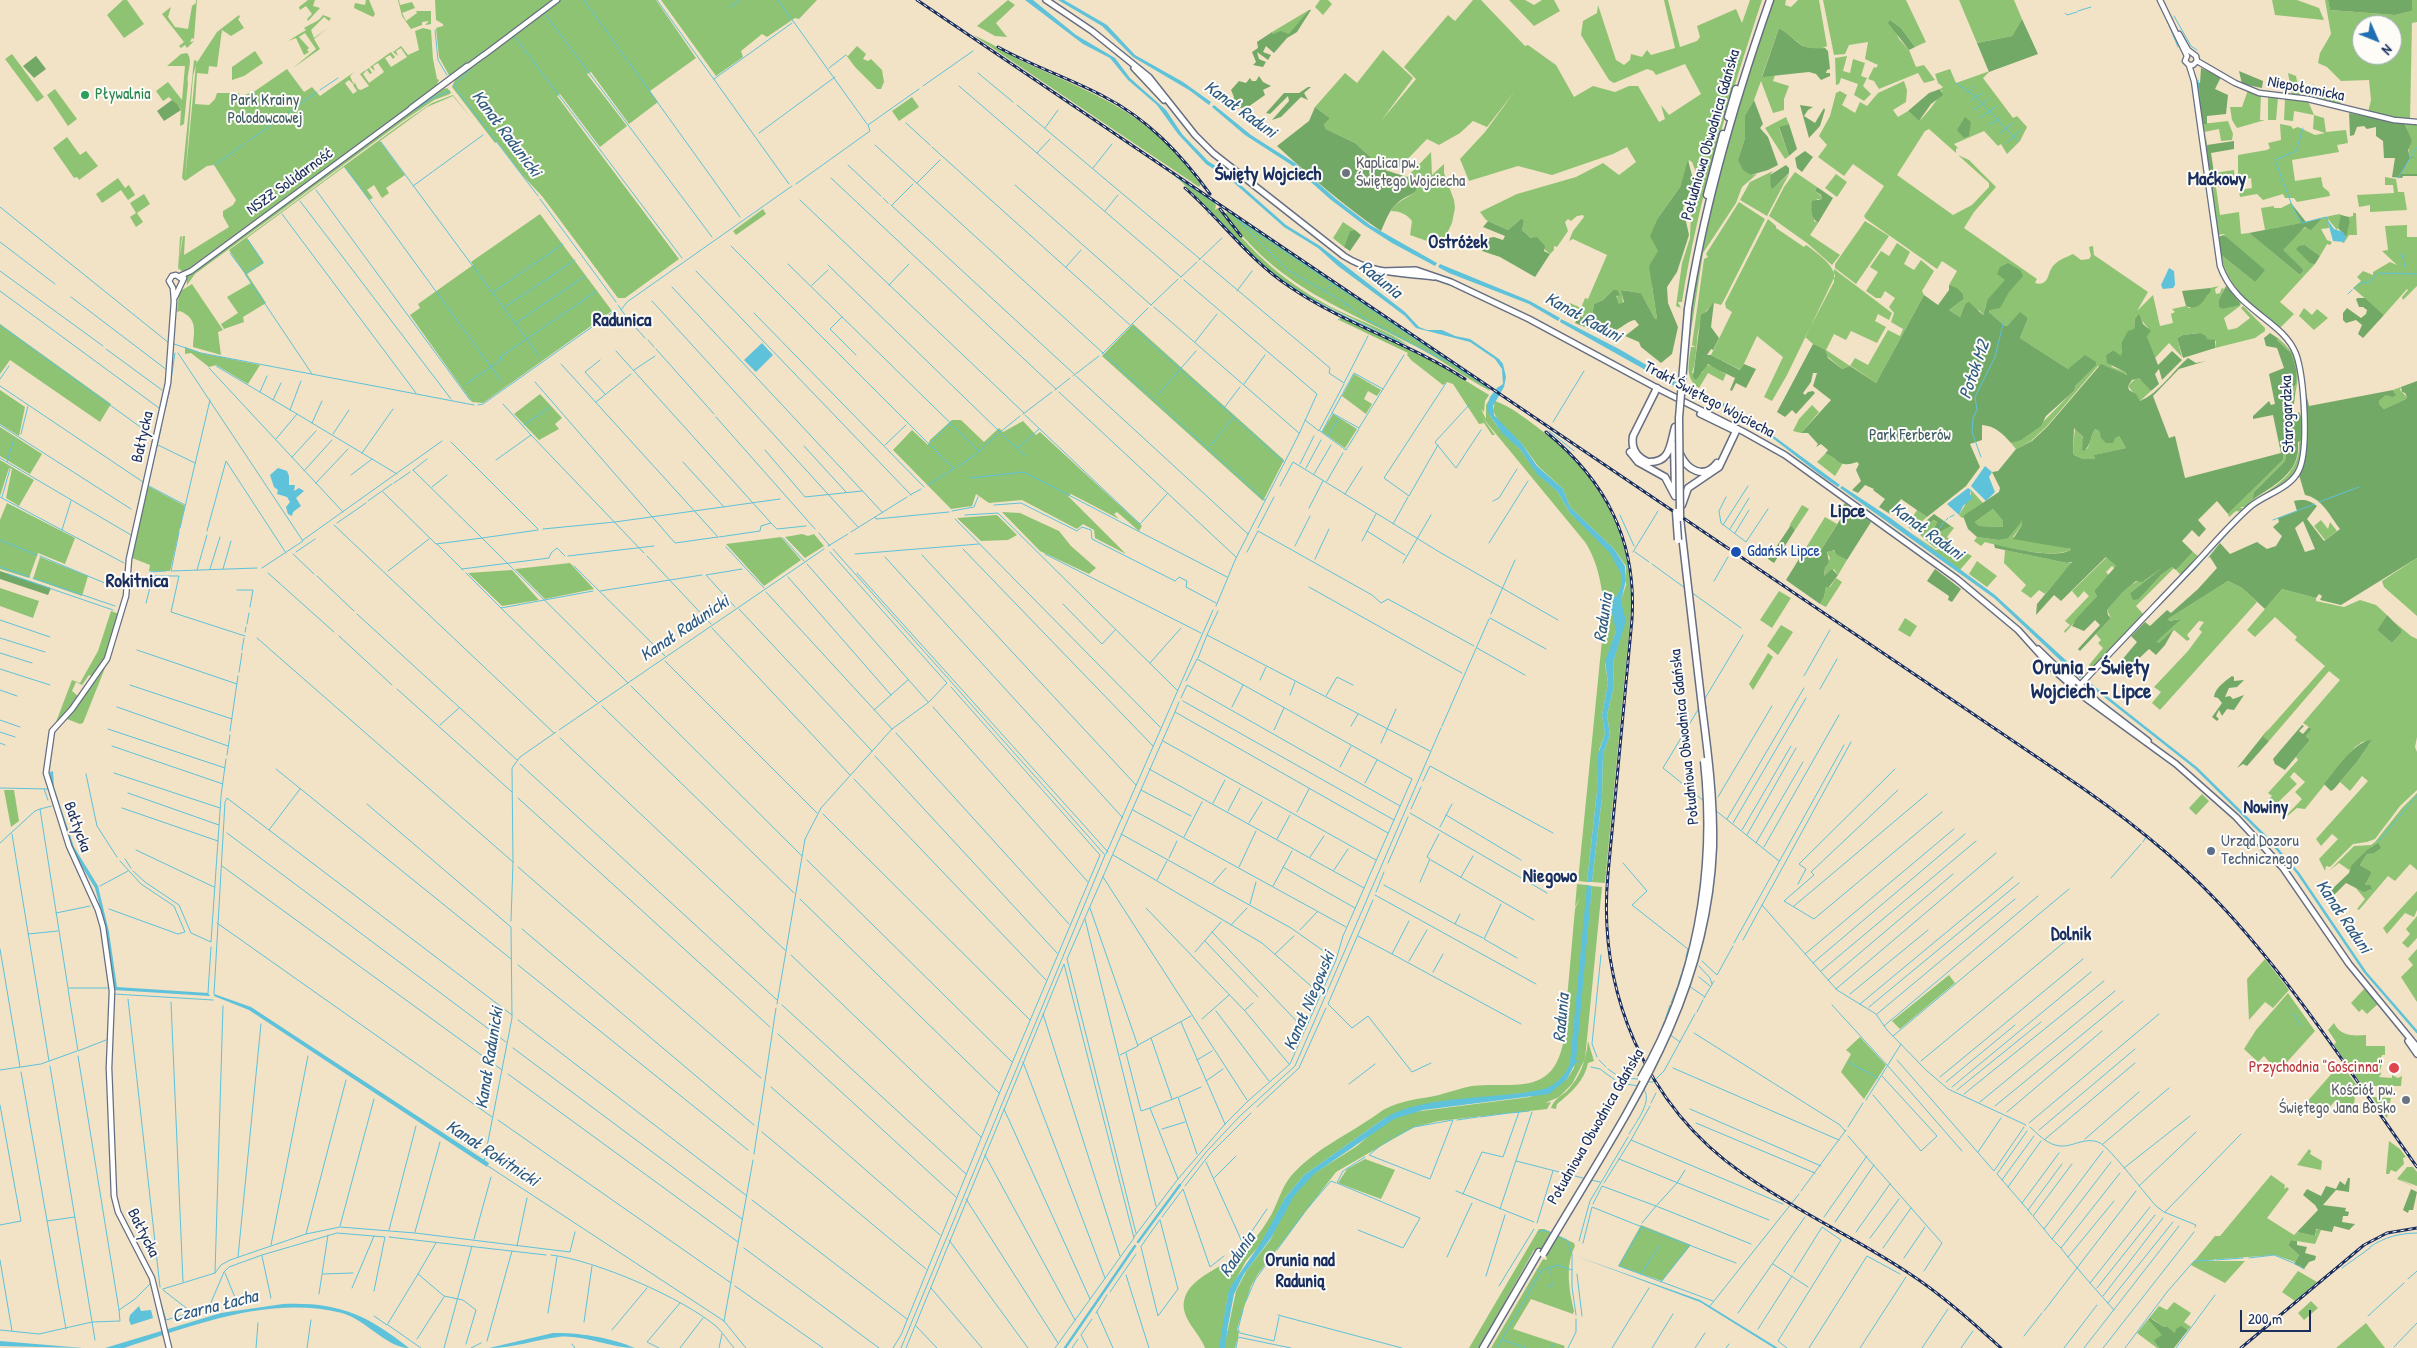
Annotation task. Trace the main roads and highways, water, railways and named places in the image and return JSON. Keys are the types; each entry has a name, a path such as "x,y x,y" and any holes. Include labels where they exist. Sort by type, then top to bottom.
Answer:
{"highway":[{"name":"Południowa Obwodnica Gdańska","path":"1488,1348 1640,1082 1663,1036 1687,972 1702,910 1708,849 1707,789 1681,566 1675,496 1675,427 1678,369 1689,278 1716,161 1765,0"},
{"name":"Południowa Obwodnica Gdańska","path":"1686,309 1729,130 1770,0"},
{"path":"1680,518 1678,451 1686,309"},
{"path":"1656,390 1630,436 1630,452 1638,462 1663,476 1675,496"},
{"path":"1644,412 1632,441 1635,453 1642,459 1656,461 1666,456 1671,447 1675,427"},
{"path":"1680,518 1686,490 1717,470 1736,430"},
{"path":"1678,451 1688,468 1704,472 1715,466 1730,443"},
{"name":"Południowa Obwodnica Gdańska","path":"1483,1348 1657,1058 1680,1007 1695,963 1708,899 1713,848 1712,798 1680,518"}],"main road":[{"name":"NSZZ Solidarność","path":"181,278 557,0"},
{"name":"Trakt Świętego Wojciecha","path":"1046,0 1092,31 1157,86 1171,106 1205,146 1344,256 1362,266 1382,271 1416,270 1440,278 1524,317 1656,390 1779,451 1957,579 1994,608 2060,671 2163,754 2236,817 2279,863 2349,964 2417,1047"},
{"path":"2160,0 2189,55"},
{"name":"Niepołomicka","path":"2189,55 2196,56 2193,64 2259,93 2308,99 2394,120 2417,122"},
{"name":"Starogardzka","path":"2081,684 2250,508 2295,478 2302,459 2304,423 2300,376 2295,353 2282,335 2239,298 2226,281 2220,266 2193,64 2185,61 2189,55"},
{"path":"176,275 181,278 182,285 175,288 169,284 170,277 176,275"},
{"name":"Bałtycka","path":"169,1348 152,1278 115,1202 109,1068 112,991 103,927 98,910 69,846 48,784 46,770 53,729 72,709 102,669 109,656 126,596 129,559 167,388 175,288"},
{"name":"Trakt Świętego Wojciecha","path":"2035,647 2054,670 2098,708 2163,754"},
{"path":"2054,670 2068,673 2081,684 2097,702 2098,708"},
{"name":"Trakt Świętego Wojciecha","path":"2400,1028 2417,1054"}],"water":[{"path":"1025,0 1033,0 1076,35 1115,58 1130,78 1166,110 1182,134 1208,161 1234,178 1232,181 1206,164 1178,134 1157,105 1128,80 1110,58 1083,44"},
{"path":"1058,0 1064,0 1107,25 1135,55 1183,82 1211,102 1209,105 1189,90 1133,57 1102,26"},
{"path":"1214,105 1251,135 1295,163 1336,199 1370,225 1437,263 1435,266 1392,243 1364,225 1330,199 1293,166 1245,135 1212,107"},
{"path":"1235,180 1286,225 1320,246 1405,312 1419,327 1427,330 1442,330 1455,336 1470,339 1499,359 1503,364 1506,377 1504,387 1493,406 1494,415 1522,444 1537,466 1563,489 1570,507 1614,549 1625,566 1626,580 1621,601 1626,621 1613,663 1614,686 1607,715 1610,735 1603,754 1602,797 1592,882 1587,882 1597,791 1598,754 1605,734 1602,715 1608,683 1605,661 1616,631 1611,608 1614,597 1617,596 1621,586 1621,574 1610,553 1570,513 1558,492 1537,474 1520,449 1502,433 1489,414 1487,407 1490,397 1503,384 1502,369 1495,359 1470,342 1416,328 1405,316 1338,266 1318,248 1284,227 1233,182"},
{"path":"2327,219 2334,229 2343,232 2346,237 2344,242 2333,241"},
{"path":"1440,264 1530,301 1560,318 1558,321 1529,304 1449,273 1438,267"},
{"path":"2169,268 2174,271 2175,285 2173,288 2163,289 2161,285"},
{"path":"1561,319 1619,349 1693,392 1703,395 1703,398 1690,395 1560,322"},
{"path":"762,343 773,355 756,372 744,360"},
{"path":"1706,396 1737,409 1840,485 1838,487 1741,417 1705,399"},
{"path":"1985,466 1992,472 1989,477 1995,492 1986,501 1971,486"},
{"path":"278,468 287,471 289,485 295,485 294,491 299,488 304,491 296,498 301,506 293,512 292,516 288,514 286,507 290,502 287,497 277,494 278,490 274,487 270,475"},
{"path":"1842,486 1889,517 1995,595 2083,676 2080,678 2077,676 1994,598 1840,488"},
{"path":"1968,488 1971,490 1970,494 1973,498 1963,506 1959,515 1947,504"},
{"path":"53,771 54,787 74,847 98,886 109,932 117,987 208,993 210,996 114,990 103,918 95,888 75,855 51,784 50,772"},
{"path":"1587,885 1592,886 1576,1060 1582,1063 1576,1062 1567,1079 1549,1094 1423,1110 1394,1119 1314,1174 1294,1196 1271,1238 1244,1274 1234,1294 1227,1331 1230,1332 1227,1333 1225,1348 1219,1348 1231,1286 1262,1241 1285,1198 1304,1175 1385,1118 1401,1110 1440,1101 1544,1089 1552,1085 1563,1075 1570,1063"},
{"path":"214,994 251,1007 489,1163 487,1167 249,1010 214,996"},
{"path":"1576,1256 1700,1300 1778,1348 1774,1348 1700,1302"},
{"path":"283,1304 320,1305 350,1312 379,1326 409,1348 401,1347 384,1339 351,1316 342,1313 314,1308 287,1308 231,1315 124,1348 105,1348 221,1313"},
{"path":"139,1306 141,1311 151,1310 153,1318 131,1325 130,1315"},
{"path":"553,1333 595,1336 635,1348 616,1346 577,1337 558,1337 507,1347 489,1348"},
{"path":"0,1341 83,1348 0,1346"}],"waterway":[{"path":"584,0 740,217"},
{"path":"657,0 789,184"},
{"path":"729,8 740,0"},
{"path":"778,0 867,124"},
{"path":"2078,11 2091,7"},
{"path":"2065,13 2067,15 2077,12"},
{"path":"545,14 712,237"},
{"path":"2174,16 2191,46 2197,50"},
{"path":"2166,18 2178,47"},
{"path":"714,79 792,23"},
{"name":"Kanał Radunicki","path":"435,30 438,60 447,75"},
{"path":"514,36 682,258"},
{"path":"923,86 973,51"},
{"path":"829,68 846,55"},
{"path":"2208,64 2222,73"},
{"path":"454,86 469,71"},
{"path":"978,73 1013,102"},
{"path":"759,133 835,77"},
{"path":"320,90 338,78"},
{"path":"2198,80 2200,101"},
{"name":"Potok M2","path":"1956,83 1976,97 2017,140"},
{"name":"Kanał Radunicki","path":"454,86 538,196"},
{"path":"959,86 1181,277"},
{"name":"Potok M2","path":"1967,93 1974,86"},
{"path":"796,184 870,131 868,125 919,89"},
{"path":"207,262 408,114 433,98 449,91"},
{"path":"247,142 317,92"},
{"name":"Potok M2","path":"1971,101 1982,93"},
{"name":"Potok M2","path":"1974,110 1989,99"},
{"path":"1017,105 1200,259"},
{"name":"Potok M2","path":"1980,118 1997,106"},
{"path":"1045,128 1058,110"},
{"name":"Potok M2","path":"1989,125 2000,118"},
{"path":"906,123 930,145"},
{"name":"Potok M2","path":"2000,133 2013,123"},
{"path":"2303,128 2296,151 2275,160 2293,208 2302,223 2326,217 2327,219"},
{"name":"Potok M2","path":"2007,143 2021,130"},
{"path":"413,186 483,135"},
{"path":"1037,153 1050,139"},
{"path":"381,142 540,357"},
{"path":"215,165 244,144"},
{"path":"1093,168 1112,144"},
{"path":"875,145 1103,353"},
{"path":"932,147 1130,325"},
{"path":"2398,178 2417,147"},
{"path":"917,183 940,160"},
{"path":"848,165 881,196"},
{"path":"346,168 502,382"},
{"path":"1176,177 1212,201 1211,211"},
{"path":"831,178 1056,389"},
{"path":"892,205 913,184"},
{"path":"1015,185 1151,305"},
{"path":"621,310 627,302 792,186"},
{"path":"316,190 470,400"},
{"path":"1105,211 1118,195"},
{"path":"883,198 888,203"},
{"name":"Kanał Radunicki","path":"540,199 616,302"},
{"path":"800,200 1024,413"},
{"path":"300,201 451,399"},
{"path":"891,205 1074,374"},
{"path":"0,207 169,343"},
{"path":"282,214 416,393"},
{"path":"1213,214 1255,258 1285,282 1316,302 1400,342"},
{"path":"1233,215 1288,270 1347,304"},
{"path":"1238,220 1488,388"},
{"path":"1199,260 1222,238"},
{"path":"248,240 263,262 245,274 312,374"},
{"path":"0,242 55,284"},
{"path":"493,292 563,244"},
{"path":"731,246 954,469"},
{"path":"1066,267 1081,250"},
{"path":"230,253 245,273"},
{"path":"2402,254 2405,267"},
{"path":"505,307 575,260"},
{"path":"1203,261 1330,368 1329,373 1344,383 1368,336"},
{"path":"1181,277 1197,262"},
{"path":"788,264 979,451"},
{"path":"889,285 909,264"},
{"path":"828,265 1000,432"},
{"path":"190,275 195,270"},
{"path":"812,285 828,270"},
{"path":"0,271 103,346"},
{"path":"696,271 911,495"},
{"path":"1237,291 1252,271"},
{"path":"2379,273 2417,274"},
{"path":"2359,284 2363,282 2369,283 2377,274"},
{"path":"516,323 585,276"},
{"path":"1151,305 1178,279"},
{"path":"1184,280 1317,394 1299,434 1236,558 1216,606"},
{"path":"1325,291 1332,284"},
{"path":"2354,289 2358,285"},
{"path":"672,287 883,513"},
{"path":"2348,294 2352,290"},
{"path":"0,291 159,408"},
{"path":"465,385 501,360 500,357 597,291"},
{"path":"71,297 167,370"},
{"path":"652,301 858,527"},
{"path":"1346,306 1347,304 1364,318 1443,360"},
{"name":"Kanał Radunicki","path":"618,305 625,315"},
{"path":"1154,307 1299,433"},
{"path":"1102,354 1148,308"},
{"path":"478,405 483,404 616,310"},
{"path":"754,313 924,487"},
{"path":"1195,342 1217,314"},
{"path":"842,317 830,329 856,355"},
{"name":"Kanał Radunicki","path":"628,319 645,338"},
{"name":"Potok M2","path":"1981,457 1972,432 1973,418 1977,410 1975,397 1995,357 2004,320"},
{"path":"0,325 154,437"},
{"path":"1133,327 1284,462"},
{"name":"Kanał Radunicki","path":"648,340 654,347"},
{"path":"174,344 201,353 474,405"},
{"path":"106,349 162,390"},
{"name":"Kanał Radunicki","path":"656,349 714,414"},
{"path":"616,351 771,523"},
{"path":"1157,396 1196,351"},
{"path":"169,394 175,353"},
{"path":"178,353 303,541 262,568"},
{"path":"1104,354 1265,500"},
{"path":"1244,384 1265,355"},
{"path":"1383,389 1354,373 1332,413 1359,428 1404,355"},
{"path":"634,370 655,356"},
{"path":"1073,376 1099,356"},
{"path":"600,360 585,372 605,394"},
{"path":"535,382 675,543 718,537 561,364"},
{"path":"0,379 9,366"},
{"path":"216,366 297,414"},
{"path":"209,368 343,512"},
{"path":"1553,422 1584,371"},
{"path":"596,402 631,374"},
{"path":"260,392 267,376"},
{"path":"1076,376 1248,534"},
{"path":"1055,390 1070,378"},
{"path":"290,410 301,381"},
{"path":"273,400 281,383"},
{"path":"1438,445 1409,496 1384,478 1446,383"},
{"path":"1305,420 1319,431 1344,384"},
{"path":"0,386 143,482"},
{"path":"1224,408 1240,387"},
{"path":"1023,414 1052,392"},
{"path":"1059,392 1236,557"},
{"path":"161,426 168,397"},
{"path":"180,528 210,400"},
{"path":"312,423 322,401"},
{"path":"503,404 531,435"},
{"path":"1469,405 1435,442 1456,468 1481,430"},
{"path":"21,434 28,406"},
{"path":"524,425 550,407"},
{"path":"362,453 393,409"},
{"path":"333,434 349,410"},
{"path":"1322,432 1332,413"},
{"path":"276,439 297,414 397,474"},
{"path":"1025,415 1140,524 1167,494"},
{"path":"999,433 1020,416"},
{"name":"Kanał Radunicki","path":"716,417 815,529"},
{"path":"1210,446 1233,418"},
{"path":"1328,436 1338,419"},
{"path":"931,442 950,423"},
{"path":"0,425 131,509"},
{"path":"885,445 906,425"},
{"path":"133,551 161,429"},
{"path":"1018,448 1039,429"},
{"path":"1320,431 1346,450 1359,429"},
{"path":"292,457 316,431"},
{"path":"1549,431 1574,451"},
{"path":"1002,434 1025,456"},
{"path":"496,460 531,435 644,553"},
{"path":"958,466 975,455 997,435"},
{"path":"1300,464 1314,436"},
{"path":"7,462 14,439"},
{"path":"304,471 332,440"},
{"path":"1306,468 1321,440"},
{"path":"303,540 442,441"},
{"path":"451,442 538,529"},
{"path":"158,445 195,463"},
{"path":"1314,474 1331,445"},
{"path":"804,446 846,492"},
{"path":"316,483 348,449"},
{"path":"765,450 805,497 862,491"},
{"path":"1327,481 1343,453"},
{"path":"0,458 131,535"},
{"path":"351,475 372,459"},
{"path":"413,470 427,459"},
{"path":"207,531 226,461 286,553"},
{"path":"683,462 724,507"},
{"path":"1280,486 1293,462 1441,553 1558,620"},
{"path":"1345,494 1362,467"},
{"path":"928,485 955,468"},
{"path":"2,497 10,469"},
{"path":"1493,501 1499,498 1517,469"},
{"path":"413,470 482,538 538,530"},
{"path":"394,483 410,472"},
{"path":"970,478 1024,472 1227,577"},
{"path":"432,487 447,475"},
{"path":"1309,508 1323,481"},
{"path":"1489,543 1528,481"},
{"path":"368,501 392,484"},
{"path":"149,486 185,505"},
{"path":"1723,525 1748,486"},
{"path":"2319,502 2359,487"},
{"path":"910,495 921,489"},
{"path":"383,492 436,544 482,538 628,683"},
{"path":"0,497 124,563"},
{"path":"851,532 907,497"},
{"path":"952,511 974,507 978,497"},
{"path":"1258,528 1274,497"},
{"path":"1393,524 1408,497"},
{"path":"1726,497 1719,511 1721,523 1746,542 1768,509"},
{"path":"1730,529 1749,498"},
{"path":"543,529 615,522 780,499"},
{"path":"62,530 71,501"},
{"path":"337,523 366,503"},
{"path":"994,505 1021,503 1077,531 1082,527 1091,530 1092,539 1175,581 1179,577 1187,581 1186,587 1216,603"},
{"path":"2273,520 2315,504"},
{"path":"1735,533 1749,510"},
{"path":"1633,552 1658,511"},
{"path":"875,517 876,519 949,512"},
{"path":"965,515 998,513 1177,690"},
{"path":"1362,541 1376,514"},
{"path":"1403,563 1431,515"},
{"path":"1620,515 1634,546"},
{"name":"Potok M2","path":"1950,517 1954,515"},
{"path":"1295,546 1310,516"},
{"path":"2192,572 2242,518"},
{"path":"955,519 1160,727"},
{"name":"Potok M2","path":"1940,528 1945,521"},
{"path":"719,537 760,531 761,526 771,523 777,529 806,526"},
{"path":"334,525 554,733"},
{"path":"1315,559 1329,529"},
{"path":"1247,552 1258,531 1372,595 1381,603 1388,599 1474,646"},
{"path":"1367,531 1405,555"},
{"path":"179,532 171,571 257,568"},
{"name":"Kanał Radunicki","path":"819,533 830,546"},
{"path":"828,546 848,534"},
{"path":"197,570 207,535"},
{"path":"210,569 220,537"},
{"path":"783,538 804,561"},
{"path":"296,552 315,539"},
{"path":"388,571 429,539"},
{"path":"0,540 37,555"},
{"path":"223,569 231,541"},
{"path":"437,544 463,570"},
{"path":"855,554 979,544"},
{"path":"568,556 654,546"},
{"path":"726,547 764,588"},
{"path":"462,569 549,558 551,553 557,548 565,556"},
{"name":"Kanał Radunicki","path":"559,730 824,549"},
{"path":"833,549 1105,855 901,1348"},
{"path":"963,549 1153,746"},
{"path":"777,1004 805,839 821,808 892,729 929,702 947,683 830,552"},
{"path":"1635,552 1649,562"},
{"path":"293,554 314,574"},
{"path":"1045,554 1201,633"},
{"path":"922,555 1136,785"},
{"path":"40,556 119,589"},
{"path":"647,556 711,624"},
{"path":"885,557 1123,818"},
{"path":"1714,581 1728,557"},
{"name":"Kanał Niegowski","path":"1491,614 1515,560"},
{"path":"807,564 928,702"},
{"path":"1652,564 1685,588"},
{"path":"574,566 665,656"},
{"path":"0,567 30,577"},
{"path":"735,607 706,575 742,569"},
{"path":"150,572 166,571"},
{"path":"268,573 334,632"},
{"path":"466,573 501,608"},
{"path":"857,573 1108,852"},
{"path":"8,574 113,610"},
{"path":"2179,585 2190,574"},
{"path":"600,591 702,575"},
{"path":"146,603 153,576 179,576 171,612 245,636"},
{"path":"317,576 354,611"},
{"path":"788,577 891,695"},
{"path":"33,578 115,606"},
{"path":"1309,587 1462,673"},
{"path":"2157,608 2176,588"},
{"path":"237,590 253,590 250,607"},
{"path":"593,591 501,608 597,702"},
{"path":"766,592 892,729"},
{"path":"1691,592 1741,628"},
{"path":"1063,604 1102,644 1115,630"},
{"path":"739,609 872,751"},
{"path":"1106,854 1213,610"},
{"path":"2118,648 2155,610"},
{"path":"1207,635 1218,611"},
{"path":"247,624 249,613"},
{"path":"357,614 517,760"},
{"path":"1490,618 1546,649"},
{"name":"Kanał Niegowski","path":"1442,726 1489,619"},
{"path":"0,620 50,637"},
{"path":"245,632 246,627"},
{"path":"712,628 850,775"},
{"path":"1150,663 1181,628"},
{"path":"1804,676 1830,630"},
{"path":"1198,658 1207,635 1430,751"},
{"path":"1704,700 1743,635"},
{"path":"339,636 392,685"},
{"path":"0,638 45,652"},
{"path":"242,650 244,638"},
{"path":"257,638 513,862"},
{"path":"1477,648 1525,675"},
{"path":"137,650 237,684"},
{"path":"2108,658 2116,651"},
{"path":"0,653 32,663"},
{"path":"239,672 242,653"},
{"path":"1134,1237 1178,1179 1225,1124 1290,1064 1336,960 1343,936 1412,779 1197,659 1186,681"},
{"path":"1820,689 1837,659"},
{"path":"2096,672 2107,660"},
{"path":"665,661 817,813"},
{"path":"1260,680 1266,667"},
{"path":"0,669 50,685"},
{"path":"230,731 238,676"},
{"path":"1326,696 1337,677 1353,685"},
{"path":"874,710 908,680"},
{"path":"1290,695 1295,682"},
{"name":"Kanał Raduni","path":"2087,682 2196,768 2270,841 2298,873 2365,972 2417,1032"},
{"path":"130,685 232,719"},
{"path":"1181,698 1187,685 1400,806"},
{"path":"1232,707 1243,685"},
{"path":"631,686 802,856"},
{"path":"893,1348 901,1335 999,1094 1100,855 951,687"},
{"path":"1727,819 1804,688"},
{"path":"397,689 512,792"},
{"path":"0,690 17,696"},
{"path":"1733,823 1806,698"},
{"path":"1183,701 1394,820"},
{"path":"1179,702 1175,712 1388,833"},
{"path":"602,706 794,893"},
{"path":"1718,797 1772,706"},
{"path":"117,707 228,746"},
{"path":"933,707 1088,882"},
{"path":"440,725 459,708"},
{"path":"1274,730 1284,708"},
{"path":"1699,708 1663,768 1704,801"},
{"path":"1381,743 1396,709"},
{"path":"1136,1233 1067,959 1175,712"},
{"path":"1351,726 1358,714"},
{"path":"1764,847 1839,715"},
{"path":"0,720 20,727"},
{"name":"Kanał Niegowski","path":"1180,1185 1207,1151 1240,1116 1295,1066 1441,728"},
{"path":"108,729 225,768"},
{"path":"0,732 15,737"},
{"name":"Kanał Radunicki","path":"511,921 513,862 512,768 520,757 556,732"},
{"path":"896,733 1069,924"},
{"path":"227,755 230,735"},
{"path":"560,738 785,950"},
{"path":"1163,741 1376,860"},
{"path":"1743,940 1851,742"},
{"path":"0,743 5,745"},
{"path":"1734,943 1844,745"},
{"path":"112,746 223,784"},
{"path":"1340,767 1351,746"},
{"path":"1742,830 1791,746"},
{"path":"1747,835 1796,748"},
{"path":"875,756 1057,953"},
{"path":"221,796 226,759"},
{"path":"1365,783 1377,760"},
{"path":"1756,843 1803,762"},
{"path":"520,764 777,1000"},
{"path":"1423,781 1430,766 1553,833"},
{"path":"276,769 511,959"},
{"path":"1149,769 1364,888"},
{"path":"1798,884 1806,869 1799,864 1895,769"},
{"path":"114,773 220,808"},
{"path":"86,774 97,826 117,857"},
{"path":"854,779 1046,980"},
{"path":"1213,803 1225,780"},
{"path":"1411,809 1421,787"},
{"name":"Kanał Rokitnicki","path":"0,788 48,789"},
{"path":"1228,811 1240,788"},
{"path":"44,789 48,800"},
{"path":"300,789 269,830 512,1015"},
{"path":"1297,812 1309,789"},
{"path":"1141,790 1191,816"},
{"path":"1898,790 1811,872 1814,875 1784,901 1814,919 1942,812"},
{"path":"128,793 219,825"},
{"path":"1794,906 1927,794"},
{"path":"2378,842 2417,796"},
{"path":"133,871 145,882 179,905 191,933 211,942 221,797"},
{"path":"214,994 225,802 227,798 269,830"},
{"path":"518,798 770,1027"},
{"path":"1184,837 1202,802"},
{"path":"1249,823 1262,802"},
{"name":"Kanał Radunicki","path":"367,804 511,927 512,1018 484,1162"},
{"path":"1440,827 1452,804"},
{"path":"52,806 40,809 68,988 109,988"},
{"path":"122,808 218,841"},
{"path":"0,843 35,811 40,809"},
{"path":"1133,810 1346,927"},
{"path":"1715,810 1779,861"},
{"path":"1410,813 1547,893"},
{"path":"823,814 1030,1020"},
{"path":"1277,839 1290,815"},
{"path":"1446,815 1521,860"},
{"path":"1388,863 1408,817"},
{"path":"1805,954 1954,829"},
{"path":"1239,867 1256,831"},
{"path":"227,833 506,1042"},
{"path":"12,834 49,1061"},
{"path":"1121,834 1291,928 1335,959"},
{"path":"1420,882 1430,859 1427,857 1439,834"},
{"path":"1813,963 1965,834"},
{"path":"1310,857 1324,836"},
{"path":"2143,842 2146,837"},
{"path":"1169,858 1177,841"},
{"path":"1821,971 1976,841"},
{"path":"2111,878 2141,844"},
{"path":"1334,870 1348,849"},
{"path":"136,850 214,887"},
{"path":"1273,886 1292,851"},
{"path":"1836,989 1996,853"},
{"path":"1113,855 1262,943 1319,993"},
{"path":"1461,877 1473,856"},
{"path":"125,859 131,868"},
{"path":"807,860 1012,1062"},
{"path":"1431,860 1534,920"},
{"path":"109,909 178,934 185,932 174,906 141,884 120,861"},
{"path":"1157,880 1167,861"},
{"path":"1623,863 1647,891 1632,905 1688,949 1686,957"},
{"path":"222,866 502,1070"},
{"path":"518,867 761,1078"},
{"path":"1283,867 1355,908"},
{"path":"1213,883 1226,868"},
{"path":"100,886 128,871"},
{"path":"1376,892 1384,872"},
{"path":"1828,980 1953,874"},
{"path":"1103,877 1247,1100"},
{"path":"1860,1004 2013,877"},
{"path":"1250,904 1256,882"},
{"path":"1869,1007 2019,883"},
{"path":"1384,885 1455,924 1460,914"},
{"path":"1893,1036 2069,889"},
{"path":"1375,895 1536,984"},
{"path":"1884,1026 2038,896"},
{"path":"800,899 999,1093"},
{"path":"1877,1014 2015,899"},
{"path":"1373,900 1328,1004 1352,1028 1368,1016 1412,1072 1431,1063"},
{"path":"1501,904 1484,939 1517,958"},
{"path":"1762,905 1837,990 1876,1014 1887,1030 1926,1070 1948,1089 2026,1125"},
{"path":"56,913 90,906"},
{"path":"1090,908 1138,1046 1120,1055"},
{"path":"1146,908 1245,1011 1289,1064"},
{"path":"1231,925 1247,908"},
{"path":"1300,930 1317,912"},
{"path":"1085,919 1156,1206"},
{"path":"1409,921 1392,954 1521,1024"},
{"path":"1195,952 1221,922"},
{"path":"217,923 492,1117"},
{"path":"1455,924 1483,938"},
{"path":"522,929 754,1125"},
{"path":"1409,961 1427,930"},
{"path":"1850,994 1928,930"},
{"path":"28,934 58,931"},
{"path":"1212,932 1304,1029"},
{"path":"1275,954 1294,936"},
{"path":"1358,936 1392,954"},
{"path":"1921,1061 2067,940"},
{"path":"1205,941 1258,997"},
{"path":"1702,961 1717,975 1733,946"},
{"path":"208,993 211,947"},
{"path":"0,949 20,1067"},
{"path":"1433,972 1443,954"},
{"path":"791,955 981,1137"},
{"path":"1597,1057 1592,1044 1601,955"},
{"path":"1940,1077 2083,959"},
{"path":"1682,972 1686,960"},
{"path":"906,1348 1064,964 1134,1238 1055,1348"},
{"path":"518,965 748,1150"},
{"path":"1699,966 1710,978 1712,984"},
{"path":"1952,1087 2091,972"},
{"path":"1678,985 1681,975"},
{"path":"1699,977 1710,986"},
{"path":"1704,998 1714,981"},
{"path":"1964,1094 2104,981"},
{"path":"1689,986 1705,997"},
{"path":"1671,1003 1677,988"},
{"path":"68,989 78,1051 106,1040"},
{"path":"1980,1102 2115,991"},
{"path":"113,1032 114,994 213,1000"},
{"path":"1202,1019 1229,995"},
{"path":"128,999 160,1287"},
{"path":"1697,1012 1703,1000"},
{"path":"1995,1106 2123,1001"},
{"path":"171,1002 183,1282"},
{"path":"1245,1010 1253,1003"},
{"path":"782,1005 966,1174"},
{"path":"1665,1020 1670,1005"},
{"path":"1832,1005 1962,1151"},
{"path":"215,1273 223,1006"},
{"path":"754,1154 776,1008"},
{"path":"1257,1107 1299,1068 1326,1008"},
{"path":"1216,1011 1269,1081"},
{"path":"2293,1013 2301,1025"},
{"path":"1043,1014 1120,1256"},
{"path":"1647,1082 1653,1082 1664,1071 1695,1014"},
{"path":"2029,1123 2159,1014"},
{"path":"1151,1038 1191,1016"},
{"path":"518,1020 747,1196"},
{"path":"1181,1022 1225,1124"},
{"path":"1662,1028 1664,1022"},
{"path":"1957,1090 2041,1022"},
{"path":"238,1257 261,1024"},
{"path":"1946,1082 2015,1025"},
{"path":"2007,1112 2102,1031"},
{"path":"1694,1033 1840,1125 1845,1131"},
{"path":"778,1034 956,1197"},
{"path":"1669,1034 1680,1042"},
{"path":"1138,1045 1151,1038 1172,1099"},
{"path":"1866,1100 1901,1044"},
{"path":"513,1048 742,1219"},
{"path":"2039,1130 2135,1049"},
{"path":"0,1070 41,1064 77,1051"},
{"path":"1197,1060 1212,1051"},
{"path":"1126,1053 1141,1111 1150,1108 1178,1179"},
{"path":"78,1056 119,1310"},
{"path":"271,1245 308,1056"},
{"path":"1599,1060 1606,1067"},
{"path":"1897,1060 1994,1171 2024,1127"},
{"path":"1023,1062 1105,1278"},
{"path":"1848,1062 1878,1078"},
{"path":"2044,1140 2135,1063"},
{"path":"1349,1084 1375,1064"},
{"path":"50,1066 95,1340"},
{"path":"1591,1067 1600,1069 1619,1083 1639,1086"},
{"path":"1673,1068 1839,1140"},
{"path":"1206,1081 1223,1069"},
{"path":"1608,1069 1621,1078 1638,1079"},
{"path":"21,1072 66,1329"},
{"path":"508,1074 738,1242"},
{"path":"1873,1095 1921,1151 1937,1136 1882,1076"},
{"path":"306,1234 346,1080"},
{"path":"112,1086 114,1149"},
{"path":"771,1087 940,1235"},
{"path":"1179,1097 1201,1087"},
{"path":"1629,1134 1645,1105 1646,1093 1643,1088"},
{"path":"2103,1144 2169,1088"},
{"path":"2085,1139 2139,1092"},
{"path":"1651,1103 1656,1093"},
{"path":"1150,1108 1178,1097 1197,1154"},
{"path":"340,1226 374,1099"},
{"path":"1848,1127 1863,1103"},
{"path":"0,1105 21,1221 0,1225"},
{"path":"1604,1183 1650,1106"},
{"path":"1004,1109 1090,1299"},
{"path":"1690,1109 1821,1166"},
{"path":"1511,1113 1529,1111"},
{"path":"1463,1194 1482,1152 1503,1157 1519,1112"},
{"path":"1500,1209 1532,1112"},
{"path":"1185,1186 1209,1155 1251,1113"},
{"path":"1480,1117 1509,1113"},
{"path":"2124,1168 2190,1116"},
{"path":"1457,1120 1478,1117"},
{"path":"1978,1152 2001,1118"},
{"path":"498,1120 731,1283"},
{"path":"1380,1146 1369,1155 1430,1179 1453,1120 1414,1127 1395,1137"},
{"path":"1162,1129 1185,1122"},
{"path":"1696,1123 1815,1173"},
{"path":"389,1230 416,1126"},
{"path":"2030,1127 2045,1140 2055,1145 2067,1146 2083,1141 2100,1143 2119,1162 2156,1206 2164,1212 2196,1225 2195,1227"},
{"path":"1801,1191 1846,1130"},
{"path":"2022,1203 1997,1174 2027,1131"},
{"path":"762,1132 926,1269"},
{"path":"2139,1186 2196,1132"},
{"path":"2165,1212 2241,1134"},
{"path":"1848,1136 1942,1243 1924,1271"},
{"path":"2002,1180 2034,1136"},
{"path":"1579,1241 1590,1201 1628,1137"},
{"path":"1383,1144 1391,1139"},
{"path":"1631,1140 1783,1204"},
{"path":"2008,1187 2041,1141"},
{"path":"415,1232 440,1142"},
{"path":"2052,1239 2044,1229 2103,1151"},
{"path":"2028,1210 2022,1203 2059,1153"},
{"path":"985,1155 1075,1320"},
{"path":"1214,1178 1236,1156"},
{"path":"1824,1217 1867,1156"},
{"path":"1358,1230 1403,1248 1420,1218 1337,1183 1343,1171 1365,1157"},
{"path":"1619,1159 1769,1220"},
{"path":"724,1321 753,1160"},
{"path":"1516,1161 1583,1178"},
{"name":"Radunia","path":"1206,1162 1243,1244 1267,1209"},
{"path":"2061,1248 2052,1239 2111,1162"},
{"path":"2032,1215 2028,1210 2062,1164"},
{"path":"2044,1229 2033,1216 2072,1164"},
{"path":"1835,1222 1874,1165"},
{"name":"Kanał Rokitnicki","path":"488,1166 724,1321 746,1348"},
{"path":"1657,1205 1677,1183 1685,1170"},
{"path":"1537,1223 1553,1171"},
{"path":"2068,1257 2061,1248 2120,1173"},
{"path":"474,1239 491,1177"},
{"path":"1591,1180 1600,1182"},
{"path":"1306,1210 1331,1181 1336,1183"},
{"path":"1856,1232 1890,1184"},
{"name":"Kanał Niegowski","path":"1138,1242 1180,1185"},
{"path":"1593,1204 1602,1186 1656,1206 1642,1223"},
{"name":"Radunia","path":"1162,1217 1183,1189 1210,1267 1224,1256"},
{"path":"1456,1191 1534,1222"},
{"path":"2044,1311 2136,1191"},
{"path":"1710,1306 1799,1194"},
{"path":"517,1246 527,1198"},
{"path":"966,1199 1058,1343"},
{"path":"1870,1238 1899,1199"},
{"path":"752,1200 907,1319"},
{"path":"2090,1283 2068,1257 2114,1201"},
{"path":"1447,1257 1472,1203"},
{"path":"1656,1206 1751,1244"},
{"path":"1583,1243 1592,1207 1642,1227 1619,1266 1713,1301"},
{"path":"2114,1310 2090,1283 2150,1207"},
{"path":"1883,1248 1911,1208"},
{"path":"120,1210 153,1275"},
{"path":"1277,1250 1304,1213"},
{"path":"1486,1276 1505,1215"},
{"path":"2097,1288 2155,1215"},
{"path":"47,1221 75,1217"},
{"path":"1738,1313 1805,1217"},
{"path":"2103,1296 2163,1218"},
{"path":"1160,1220 1178,1289 1158,1316 1141,1247 1160,1220"},
{"path":"2108,1303 2173,1222"},
{"path":"2084,1348 2179,1226"},
{"path":"163,1289 215,1273 221,1265 230,1260 306,1234 340,1227 415,1233 570,1252 575,1232"},
{"path":"1642,1227 1736,1263"},
{"path":"1787,1348 1778,1341 1841,1240 1822,1227 1794,1272"},
{"path":"1904,1258 1925,1227"},
{"path":"1499,1286 1534,1229"},
{"path":"1538,1232 1544,1230 1552,1233"},
{"path":"2103,1348 2194,1232"},
{"name":"Czarna Łacha","path":"209,1307 224,1272 229,1267 262,1255 337,1233 385,1237 374,1291"},
{"path":"2370,1247 2393,1236 2417,1233"},
{"path":"319,1294 328,1235"},
{"path":"352,1288 374,1236"},
{"path":"1558,1236 1567,1240 1572,1254 1572,1287 1576,1315"},
{"path":"389,1237 546,1255"},
{"path":"949,1240 1028,1348"},
{"path":"418,1274 436,1243"},
{"path":"444,1348 472,1246"},
{"name":"Kanał Niegowski","path":"1065,1348 1135,1246"},
{"path":"1641,1274 1659,1246"},
{"path":"1661,1282 1689,1246"},
{"path":"744,1248 879,1348"},
{"path":"2342,1268 2370,1248"},
{"path":"487,1341 512,1251"},
{"path":"1246,1301 1255,1280 1275,1252"},
{"path":"1110,1292 1136,1254"},
{"path":"551,1255 569,1258 614,1272 683,1304 717,1327 734,1348"},
{"path":"2249,1258 2274,1255 2296,1264"},
{"path":"262,1256 271,1298"},
{"path":"1809,1348 1867,1256 1900,1274"},
{"path":"548,1313 557,1257"},
{"path":"2216,1260 2243,1258"},
{"path":"0,1260 12,1331"},
{"path":"2125,1348 2167,1292 2194,1261 2214,1260"},
{"path":"1773,1264 1808,1287"},
{"path":"1497,1348 1542,1270 1558,1265 1572,1270"},
{"path":"2298,1265 2304,1269"},
{"path":"584,1322 592,1266"},
{"path":"1548,1286 1552,1286 1551,1269"},
{"path":"2408,1279 2417,1271"},
{"name":"Czarna Łacha","path":"225,1273 236,1300"},
{"path":"323,1274 353,1273"},
{"path":"374,1316 387,1325 418,1274 444,1296 463,1300 476,1310 466,1344"},
{"path":"1577,1274 1582,1316"},
{"path":"1126,1275 1149,1348"},
{"path":"1758,1329 1792,1276"},
{"path":"1860,1348 1906,1277"},
{"path":"2368,1316 2404,1283"},
{"path":"0,1330 39,1334 92,1322 120,1321 119,1310 135,1299 150,1284"},
{"path":"735,1286 823,1348"},
{"path":"612,1330 647,1288"},
{"path":"931,1288 982,1348"},
{"path":"1612,1348 1649,1288"},
{"name":"Czarna Łacha","path":"163,1290 190,1311 202,1309"},
{"name":"Czarna Łacha","path":"157,1291 166,1320 186,1314"},
{"path":"1096,1313 1107,1295"},
{"path":"2176,1348 2215,1295"},
{"path":"417,1339 444,1297"},
{"path":"659,1348 647,1342 680,1303"},
{"path":"2064,1348 2097,1305"},
{"path":"1922,1348 1948,1309"},
{"path":"1243,1310 1238,1329 1240,1333 1274,1341 1279,1317"},
{"path":"1097,1312 1113,1348"},
{"path":"2024,1336 2042,1313"},
{"path":"1652,1348 1673,1314"},
{"path":"1278,1315 1402,1348"},
{"path":"680,1348 703,1318"},
{"path":"1088,1348 1081,1335 1092,1319"},
{"path":"1568,1348 1576,1332 1576,1319"},
{"path":"307,1348 311,1320"},
{"path":"256,1348 258,1323"},
{"path":"2394,1347 2417,1323"},
{"path":"388,1325 421,1348"},
{"path":"916,1326 937,1348"},
{"path":"1961,1348 1973,1331"},
{"path":"1695,1348 1705,1333"},
{"path":"719,1348 722,1334"},
{"path":"1236,1348 1238,1337 1291,1348"},
{"path":"1072,1348 1078,1339"},
{"path":"1503,1340 1526,1348"},
{"path":"471,1348 481,1343"},
{"path":"572,1344 575,1348"},
{"path":"1551,1348 1553,1344"},
{"path":"1726,1348 1729,1344"}],"railway":[{"path":"917,0 2122,816 2180,865 2245,932 2322,1030 2417,1167"},
{"path":"998,47 1090,90 1135,115 1175,151 1210,194"},
{"path":"1185,188 1261,265 1290,287 1332,312 1444,366 1465,379"},
{"path":"1220,209 1241,236"},
{"path":"1546,432 1567,451 1601,492 1623,538 1629,564 1632,591 1632,619 1608,874 1607,917 1611,960 1620,1002 1635,1042 1654,1079 1679,1114 1708,1145 1742,1173 1762,1186 1920,1280 2001,1348"},
{"path":"2241,1348 2364,1245 2387,1233 2417,1228"}],"place":[{"name":"Pływalnia","path":"85,95"},
{"name":"Kaplica pw. Świętego Wojciecha","path":"1346,173"},
{"name":"Gdańsk Lipce","path":"1736,552"},
{"name":"Urząd Dozoru Technicznego","path":"2211,851"},
{"name":"Przychodnia \"Gościnna\"","path":"2394,1068"},
{"name":"Kościół pw. Świętego Jana Bosko","path":"2406,1100"}],"district":[{"name":"Święty Wojciech","path":"1268,175"},
{"name":"Maćkowy","path":"2217,180"},
{"name":"Ostróżek","path":"1458,243"},
{"name":"Radunica","path":"622,321"},
{"name":"Lipce","path":"1848,512"},
{"name":"Rokitnica","path":"137,582"},
{"name":"Orunia - Święty Wojciech - Lipce","path":"2091,680"},
{"name":"Nowiny","path":"2266,808"},
{"name":"Niegowo","path":"1550,877"},
{"name":"Dolnik","path":"2071,935"},
{"name":"Orunia nad Radunią","path":"1300,1271"}],"park label":[{"name":"Park Krainy Polodowcowej","path":"265,110"},
{"name":"Park Ferberów","path":"1910,436"}]}
